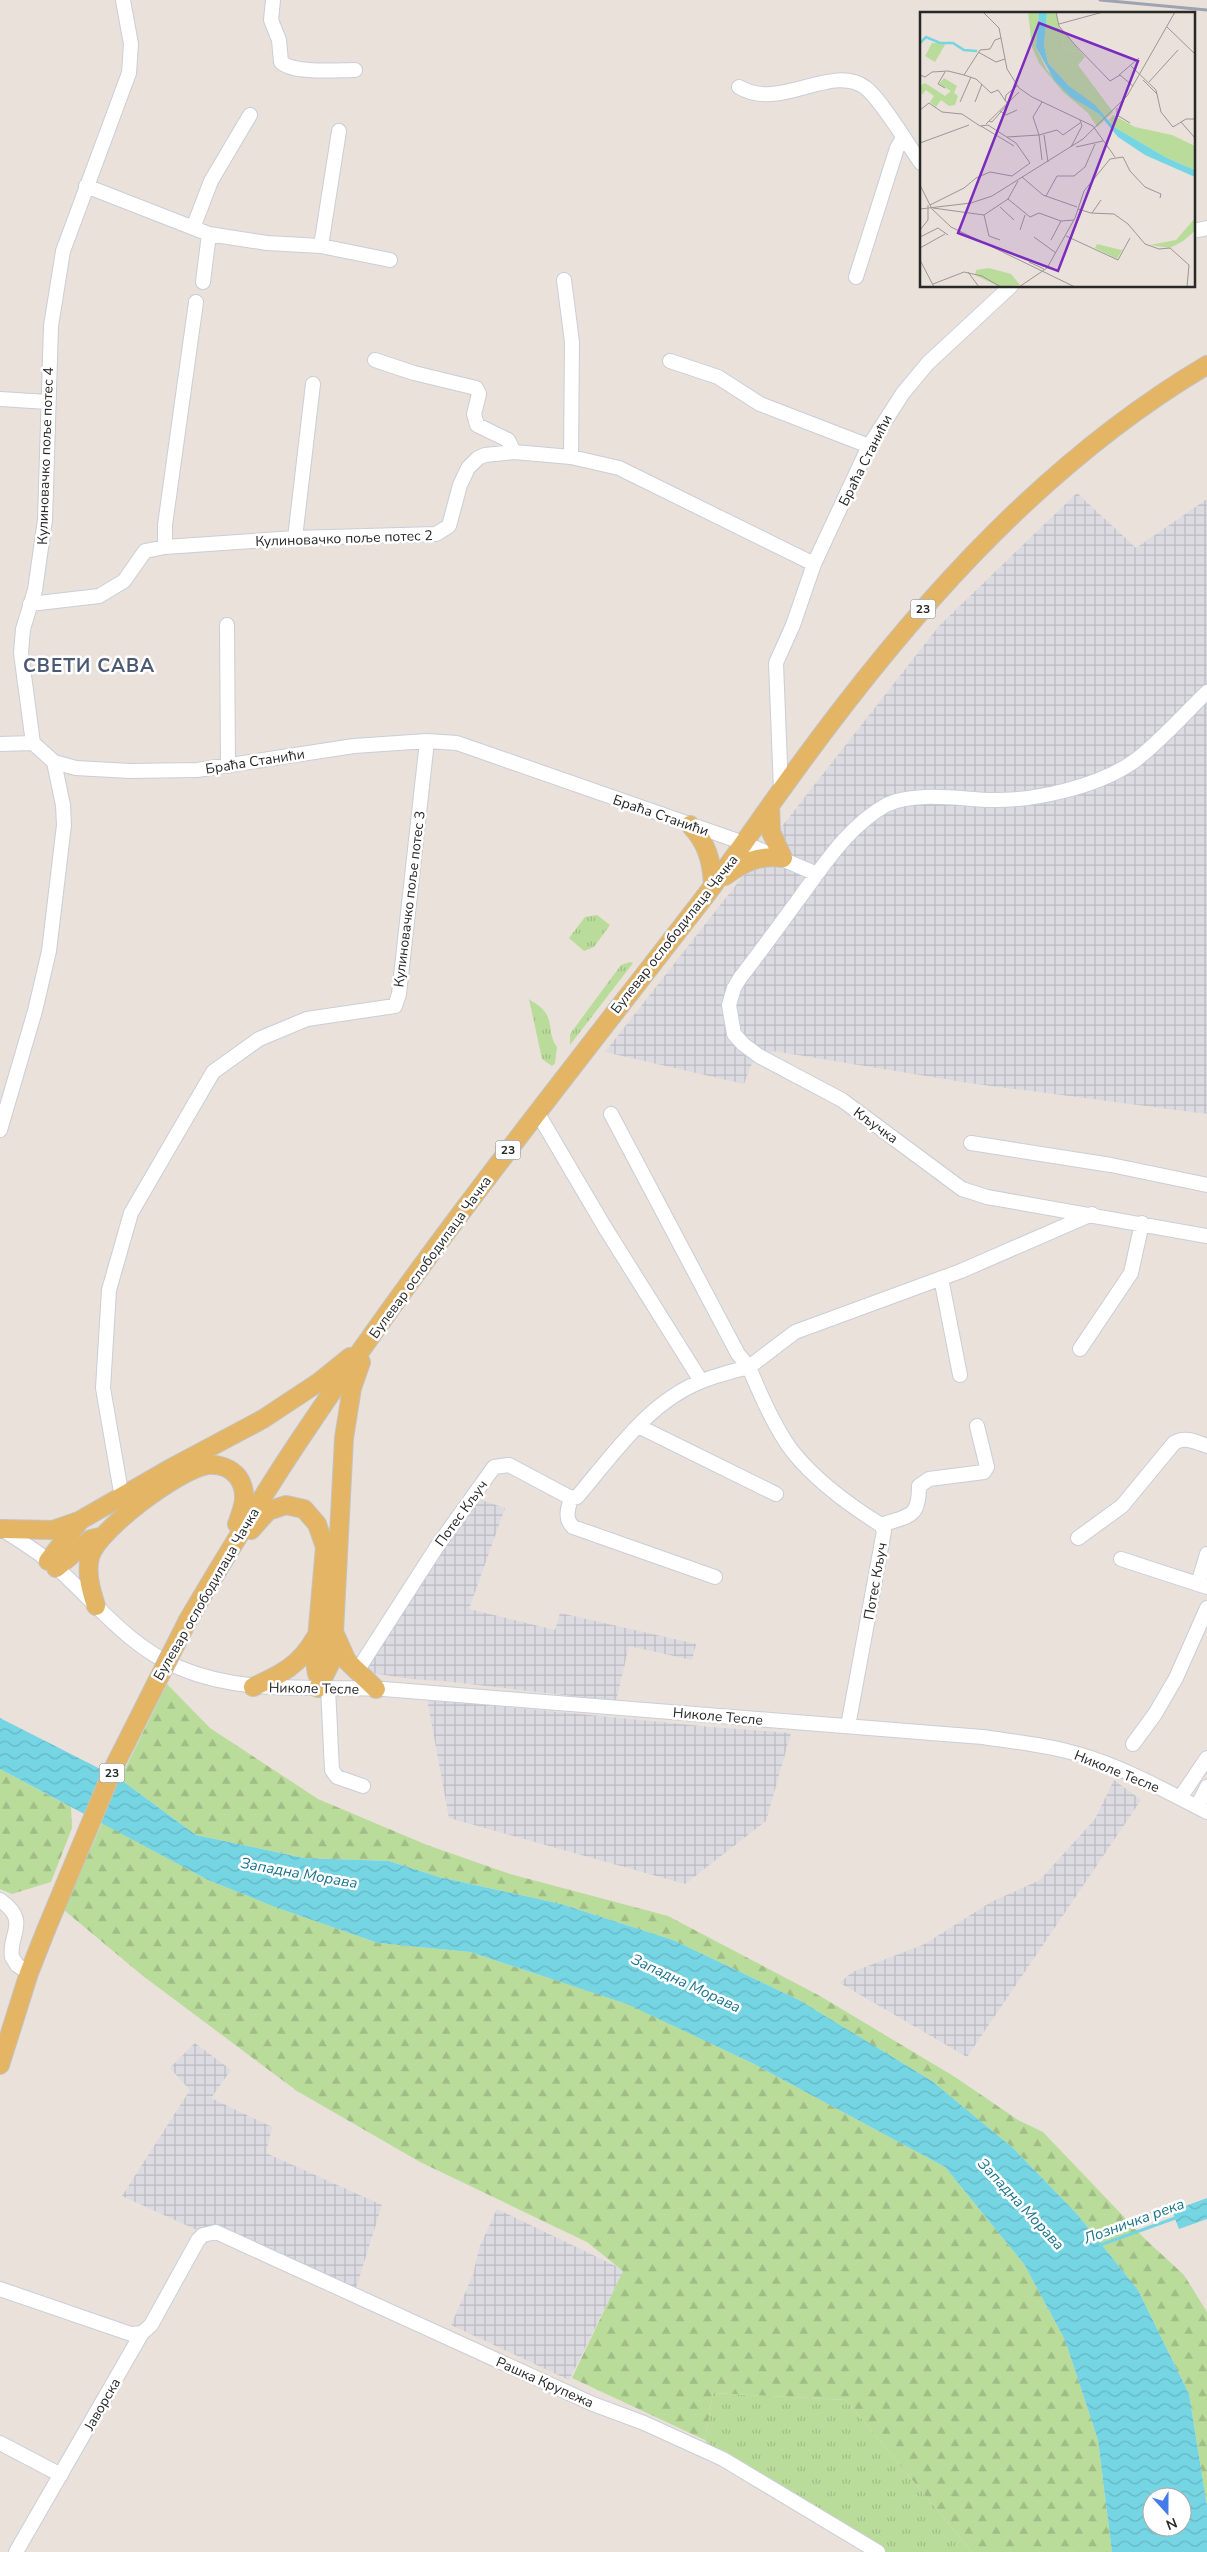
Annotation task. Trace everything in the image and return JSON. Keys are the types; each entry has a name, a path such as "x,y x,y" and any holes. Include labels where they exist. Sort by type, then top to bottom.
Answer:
{"main road":[{"name":"Булевар ослободилаца Чачка","path":"0,2065 29,1972 114,1767 188,1620 233,1544 311,1423 363,1349 537,1112 713,886 781,790 919,614 976,552 1049,482 1125,420 1207,365"},
{"path":"770,806 771,832 783,858"},
{"path":"690,825 705,844 710,860 713,886"},
{"path":"713,886 738,866 753,859 768,856 783,858"},
{"path":"1,1529 54,1530 79,1521 173,1467 263,1419 363,1349"},
{"path":"323,1685 332,1660 344,1438 350,1396 361,1364 363,1349"},
{"path":"96,1606 89,1580 89,1558 95,1545 122,1518 172,1481 193,1469 215,1465 234,1472 244,1491 244,1505 235,1530 233,1544"},
{"path":"233,1544 245,1537 264,1514 274,1508 292,1505 304,1509 312,1515 320,1530 325,1547 315,1661 317,1674 323,1685"},
{"path":"52,1564 79,1521"},
{"path":"52,1564 90,1539 103,1536"},
{"path":"334,1632 344,1656 376,1689"},
{"path":"253,1687 283,1673 299,1662 316,1635"}],"street":[{"path":"273,0 271,20 279,40 281,62 284,65 305,69 355,70"},
{"name":"Кулиновачко поље потес 4","path":"32,743 21,653 23,629 40,568 45,520 51,326 63,251 129,73 131,44 123,3"},
{"path":"739,87 751,93 772,95 825,83 854,82 872,94 920,162"},
{"path":"192,228 211,181 250,115"},
{"path":"321,246 339,130"},
{"path":"856,278 897,148 903,138"},
{"path":"86,186 209,234 267,242 321,246 390,260"},
{"path":"1194,231 1207,228"},
{"path":"202,282 209,234"},
{"path":"564,280 573,372 571,457"},
{"name":"Браћа Станићи","path":"781,790 776,663 793,625 814,564 869,446 903,393 928,363 1008,288"},
{"path":"165,548 165,525 196,302"},
{"path":"375,360 414,373 476,388 479,394 474,414 477,425 508,440 514,452"},
{"path":"670,361 718,377 760,404 869,446"},
{"path":"296,538 313,384"},
{"path":"0,399 48,402"},
{"name":"Кулиновачко поље потес 2","path":"30,604 99,596 124,581 146,551 296,538 392,536 442,532 449,526 460,485 473,462 485,455 514,452 571,457 619,468 814,564"},
{"path":"227,625 228,766"},
{"path":"817,874 866,818 888,804 907,799 1004,800 1033,797 1066,790 1121,770 1134,761 1207,692"},
{"name":"Браћа Станићи","path":"54,762 76,768 130,771 197,770 354,746 427,741 456,743 744,843 817,874"},
{"name":"Кулиновачко поље потес 3","path":"122,1498 103,1388 109,1290 131,1213 213,1072 259,1039 307,1019 395,1006 399,994 427,741"},
{"path":"0,744 32,743 54,762 63,805 64,825 49,951 35,1011 0,1130"},
{"name":"Кључка","path":"817,874 734,988 729,1006 734,1034 743,1044 759,1056 824,1090 869,1119 962,1189 988,1197 1093,1214 1207,1236"},
{"path":"537,1112 609,1234 701,1381"},
{"name":"Потес Кључ","path":"611,1114 738,1354 749,1366 761,1396 792,1452 842,1500 881,1525 884,1531 848,1726"},
{"path":"971,1143 1111,1165 1207,1184"},
{"path":"715,1577 573,1527 568,1521 567,1514 571,1498 577,1497 638,1426 676,1395 701,1381 749,1366 796,1332 941,1278 1093,1214"},
{"path":"1080,1349 1131,1273 1142,1223"},
{"path":"941,1278 960,1375"},
{"path":"638,1426 776,1494"},
{"path":"881,1525 912,1514 917,1508 919,1486 929,1479 984,1472 987,1467 977,1426"},
{"path":"1078,1538 1122,1506 1174,1443 1180,1440 1188,1440 1207,1446"},
{"name":"Потес Кључ","path":"357,1671 438,1545 494,1467 510,1465 571,1498"},
{"path":"1,1529 52,1564 96,1606"},
{"path":"1121,1559 1202,1586 1207,1554"},
{"name":"Николе Тесле","path":"96,1606 130,1638 151,1654 178,1668 215,1681 253,1687 323,1685 983,1737 1048,1747 1081,1755 1123,1771 1202,1810"},
{"path":"1133,1744 1155,1714 1176,1678 1207,1608"},
{"path":"323,1685 332,1770 337,1777 363,1786"},
{"path":"1180,1798 1207,1758"},
{"path":"1202,1810 1207,1787"},
{"path":"0,1900 14,1913 16,1920 16,1934 12,1957 18,1965 29,1972"},
{"name":"Рашка Крупежа","path":"203,2235 216,2232 593,2404 644,2423 723,2459 878,2552"},
{"name":"Јаворска","path":"16,2552 142,2333 151,2325 198,2240 203,2235"},
{"path":"0,2289 131,2334 142,2333"},
{"path":"0,2443 61,2475"}],"shaded area":[{"path":"1077,493 1136,548 1207,499 1207,1114 969,1083 773,1051 752,1063 744,1084 605,1052 939,626"},
{"path":"472,1497 505,1508 469,1609 555,1630 560,1613 696,1644 692,1660 629,1646 616,1701 412,1679 357,1671"},
{"path":"427,1699 791,1733 766,1821 685,1884 449,1818"},
{"path":"1114,1780 1141,1800 967,2057 840,1983 852,1972 925,1944 991,1902 1040,1880 1095,1819"},
{"path":"195,2043 231,2070 211,2098 272,2127 266,2153 382,2205 356,2288 225,2230 208,2235 122,2196 190,2090 170,2068"},
{"path":"497,2209 624,2270 569,2380 451,2325 473,2275 479,2248"}],"green space":[{"path":"597,915 610,925 594,947 584,951 569,938 585,917"},
{"path":"633,963 570,1045 570,1034 621,965"},
{"path":"529,999 543,1010 549,1020 552,1038 557,1047 555,1063 552,1066 542,1059"},
{"path":"167,1684 210,1728 318,1799 427,1845 510,1874 668,1916 820,1996 955,2077 1018,2120 1043,2132 1146,2240 1184,2275 1207,2312 1207,2506 1189,2394 1138,2290 1077,2214 1013,2148 932,2081 799,2000 673,1940 561,1904 439,1877 389,1861 304,1858 196,1835 120,1779"},
{"path":"0,1769 71,1807 72,1828 51,1882 12,1894 0,1889"},
{"path":"102,1823 208,1880 275,1907 378,1943 470,1952 628,2004 752,2063 945,2167 1024,2264 1065,2340 1098,2440 1112,2552 972,2552 846,2400 713,2393 705,2440 572,2378 623,2271 587,2242 420,2162 297,2091 143,1976 64,1910"},
{"path":"713,2393 846,2400 972,2552 878,2552 723,2459 705,2440"}],"water":[{"name":"Западна Морава","path":"0,1718 120,1779 196,1835 304,1858 389,1861 439,1877 561,1904 673,1940 799,2000 932,2081 1013,2148 1077,2214 1138,2290 1189,2394 1207,2506 1207,2552 1112,2552 1098,2440 1065,2340 1024,2264 945,2167 752,2063 627,2004 470,1952 378,1943 275,1907 208,1880 0,1769"},
{"path":"1207,2198 1207,2219 1179,2229 1172,2211"}],"waterway":[{"name":"Лозничка река","path":"1100,2245 1178,2217"}],"railway":[{"path":"1100,0 1207,10"}],"district":[{"name":"СВЕТИ САВА","path":"89,665"}]}
